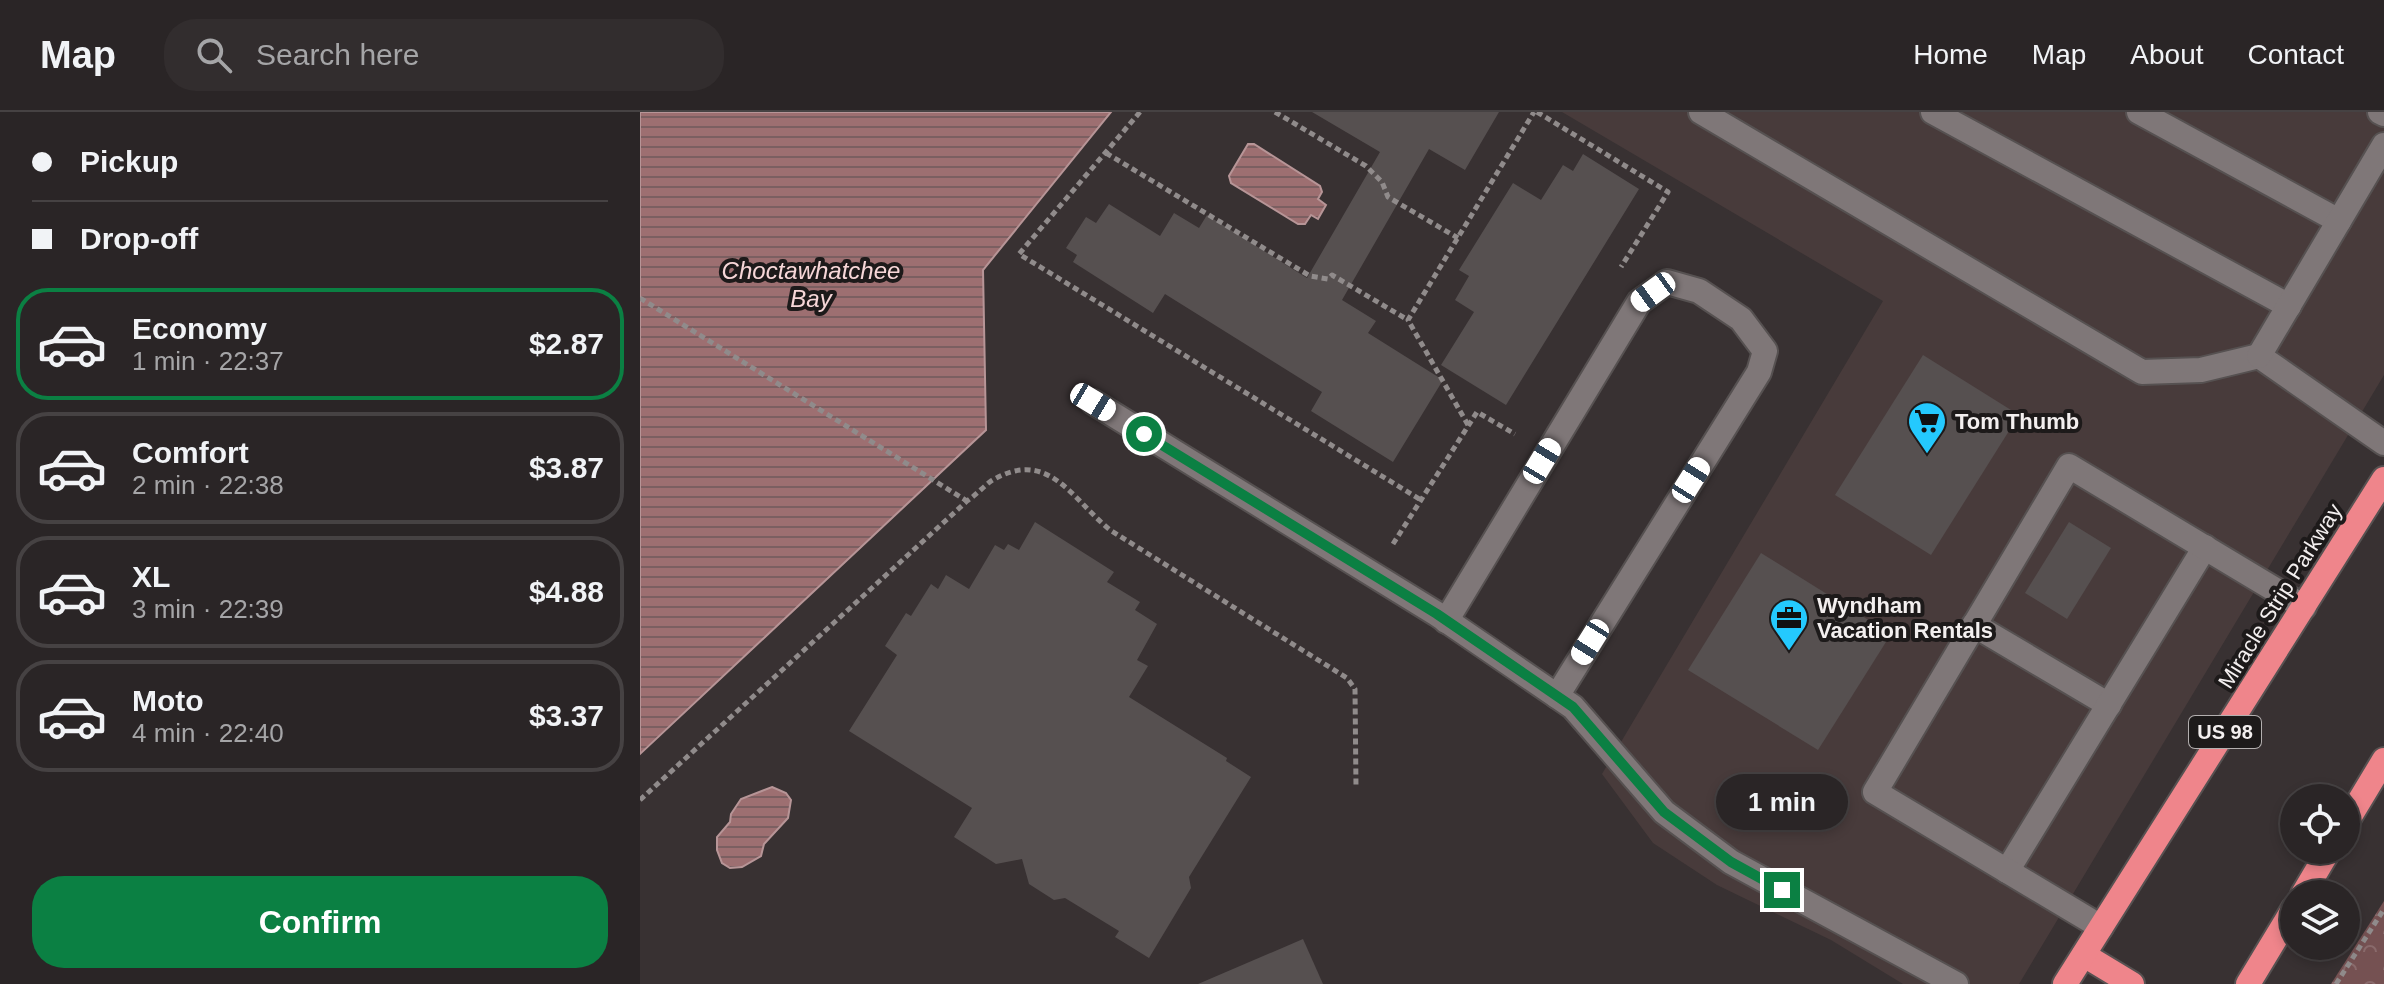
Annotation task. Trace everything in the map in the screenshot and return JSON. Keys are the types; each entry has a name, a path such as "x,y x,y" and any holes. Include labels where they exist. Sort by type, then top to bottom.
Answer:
{"highway":[{"name":"Miracle Strip Parkway","path":"2065,984 2384,479"},
{"path":"2360,800 2384,760"},
{"path":"2248,984 2280,931"},
{"path":"2084,955 2132,984"}],"lane":[{"path":"1701,112 2142,372 2201,370 2259,356 2384,145"},
{"path":"1933,112 2289,306"},
{"path":"2139,112 2339,221"},
{"path":"1446,621 1639,302 1667,282 1699,291 1741,319 1765,351 1759,372 1557,696"},
{"path":"2259,356 2384,443"},
{"path":"1093,402 1374,575 1573,707 1664,812 1731,862 1956,984"},
{"path":"2101,927 1875,792 2069,466 2304,607"},
{"path":"2007,871 2205,547"},
{"path":"1974,625 2109,705"}],"path":[{"path":"1140,112 1019,254 1421,500"},
{"path":"1275,112 1366,166 1382,182 1388,197 1458,238"},
{"path":"1408,320 1535,112 1668,192 1619,269"},
{"path":"1105,153 1310,276 1328,279 1332,275 1408,320 1468,425"},
{"path":"640,298 967,501"},
{"path":"1374,575 1477,412 1514,436 1522,423"},
{"path":"640,800 967,501 992,481 1030,468 1046,472 1110,530 1347,678 1355,689 1356,788"},
{"path":"2336,984 2384,909"}],"shaded area":[{"path":"1562,112 2384,112 2384,375 2019,984 1903,984 1831,940 1717,885 1653,843 1602,774 1883,301"}],"green space":[{"path":"2384,901 2384,984 2331,984 2346,960 2360,960 2360,939"}],"water":[{"name":"Choctawhatchee Bay","path":"640,112 1111,112 983,270 986,430 640,754"},
{"path":"1248,144 1254,144 1320,186 1322,192 1318,199 1326,205 1318,219 1311,215 1305,224 1298,224 1231,183 1229,176"},
{"path":"772,787 786,793 791,800 788,818 764,844 761,856 742,867 730,868 722,863 717,850 717,837 730,822 731,814 741,799"}],"building":[{"path":"1312,112 1499,112 1465,170 1429,149 1342,300 1376,321 1368,333 1443,380 1393,462 1311,411 1322,392 1165,294 1153,313 1073,262 1077,255 1066,248 1086,217 1096,223 1109,204 1160,236 1174,213 1199,228 1207,215 1307,278 1380,152"},
{"path":"1583,154 1639,189 1506,405 1441,365 1474,312 1455,300 1469,276 1459,270 1513,183 1541,200 1563,165 1573,171"},
{"name":"Tom Thumb","path":"1923,355 2019,415 1931,555 1835,495"},
{"path":"1035,522 1114,572 1107,582 1140,602 1135,610 1157,624 1137,660 1148,666 1129,697 1227,758 1226,761 1251,777 1189,877 1191,888 1149,958 1115,937 1119,931 1065,898 1054,900 1029,884 1022,859 996,864 954,837 972,808 849,731 897,655 885,646 906,613 911,616 931,584 938,589 946,575 969,589 995,545 1004,550 1008,544 1019,550"},
{"path":"2069,522 2111,548 2067,619 2025,593"},
{"name":"Wyndham Vacation Rentals","path":"1761,553 1891,634 1818,750 1688,670"},
{"path":"1303,939 1323,984 1198,984"}],"place":[{"name":"Tom Thumb","path":"1927,455"},
{"name":"Wyndham Vacation Rentals","path":"1789,652"}],"route":[{"path":"1144,434 1437,614 1573,707 1664,812 1731,862 1782,890"}]}
